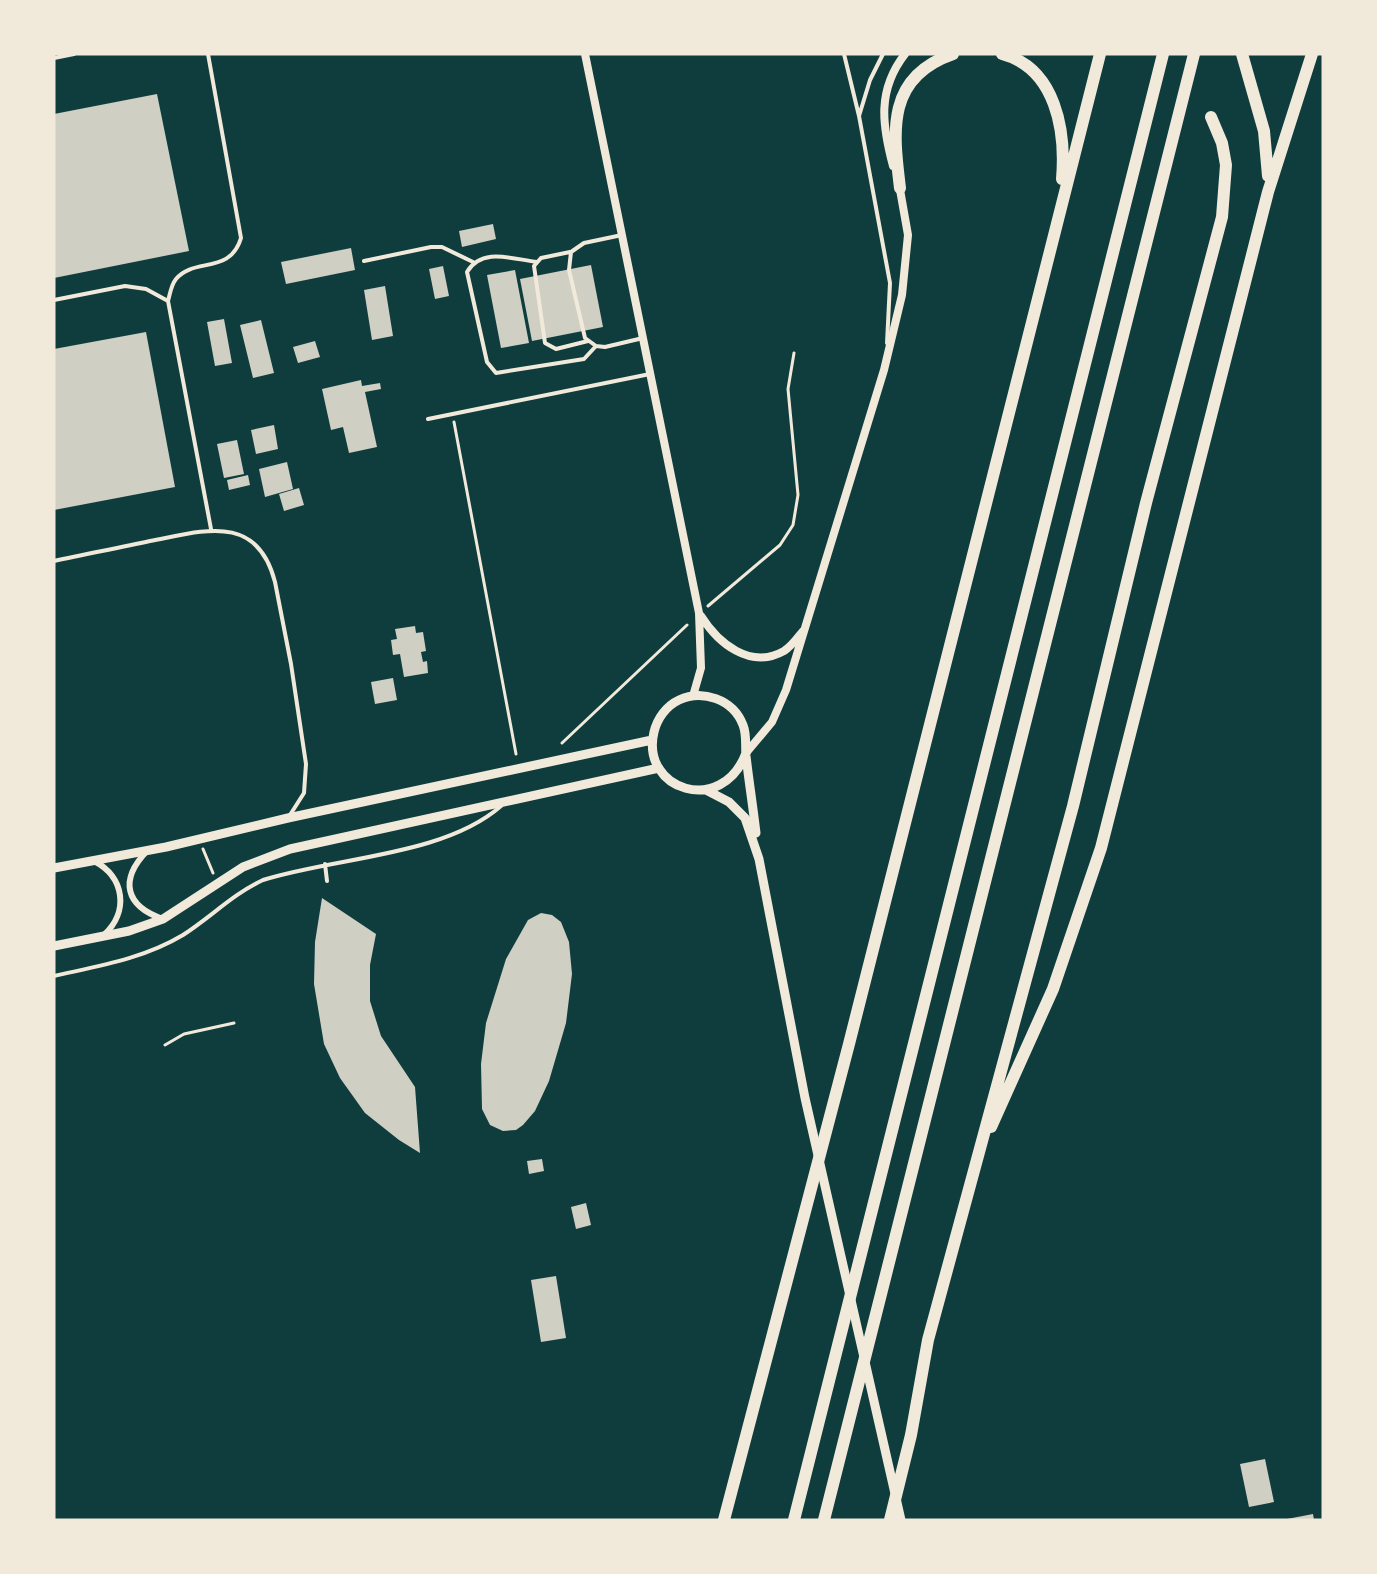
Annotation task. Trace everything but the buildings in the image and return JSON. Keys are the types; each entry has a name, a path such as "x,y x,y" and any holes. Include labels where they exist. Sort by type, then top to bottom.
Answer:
{"highway":[{"path":"900,188 894,136 898,106 917,76 932,63 953,54"},
{"path":"1002,54 1022,62 1035,72 1054,104 1062,149 1059,212"},
{"path":"724,1520 849,1044 1100,54"},
{"path":"794,1520 1163,54"},
{"path":"824,1520 1194,54"},
{"path":"1242,54 1266,140 1268,192"},
{"path":"976,1161 1053,989 1101,848 1268,192 1312,54"},
{"path":"890,1520 911,1435 928,1340 1073,806 1146,503 1222,217 1226,165 1222,143 1212,117"}],"main road":[{"path":"746,753 741,766 732,778 720,786 706,790 693,790 679,786 659,768 652,740 656,724 665,711 677,701 693,696 708,696 722,701 734,710 743,723 747,738 746,753 759,859 805,1098 901,1520"},
{"path":"54,868 147,850 652,740"},
{"path":"54,946 129,931 163,919 234,872 263,858 303,846 659,768"},
{"path":"706,790 729,802 745,818 759,859"}],"street":[{"path":"585,54 699,613 701,668 693,696"},
{"path":"746,753 766,730 777,712 806,628 884,370 902,294 908,258 907,221 885,135 882,105 892,74 905,54"},
{"path":"699,613 721,642 740,653 753,656 784,651 806,628"},
{"path":"147,850 133,868 129,890 134,901 142,910 163,919"},
{"path":"94,861 111,873 120,894 116,919 103,935"}],"lane":[{"path":"54,58 74,54"},
{"path":"208,54 241,238 237,250 224,260 179,276 172,285 168,301 211,529"},
{"path":"844,54 859,116 891,290 884,370"},
{"path":"859,116 870,80 883,54"},
{"path":"588,341 556,349 545,343 534,266 541,258 571,252 584,243 622,235"},
{"path":"364,261 431,247 442,247 473,262"},
{"path":"571,252 569,270 581,330 588,341 596,346 609,346 644,338"},
{"path":"537,262 487,256 473,262 467,272 487,362 496,373 584,359 596,346"},
{"path":"54,300 125,286 146,289 168,301"},
{"path":"428,419 651,374"},
{"path":"54,561 211,529 227,530 254,542 264,555 272,573 291,664 306,764 303,797 288,818"},
{"path":"54,976 121,960 161,947 190,930 250,886 278,875 443,838 480,821 506,801"},
{"path":"325,864 327,881"}],"path":[{"path":"718,597 780,545 793,525 798,495 788,389 794,353"},
{"path":"453,414 516,754"},
{"path":"562,743 679,633"},
{"path":"202,846 214,875"},
{"path":"165,1045 184,1034 234,1023"}]}
